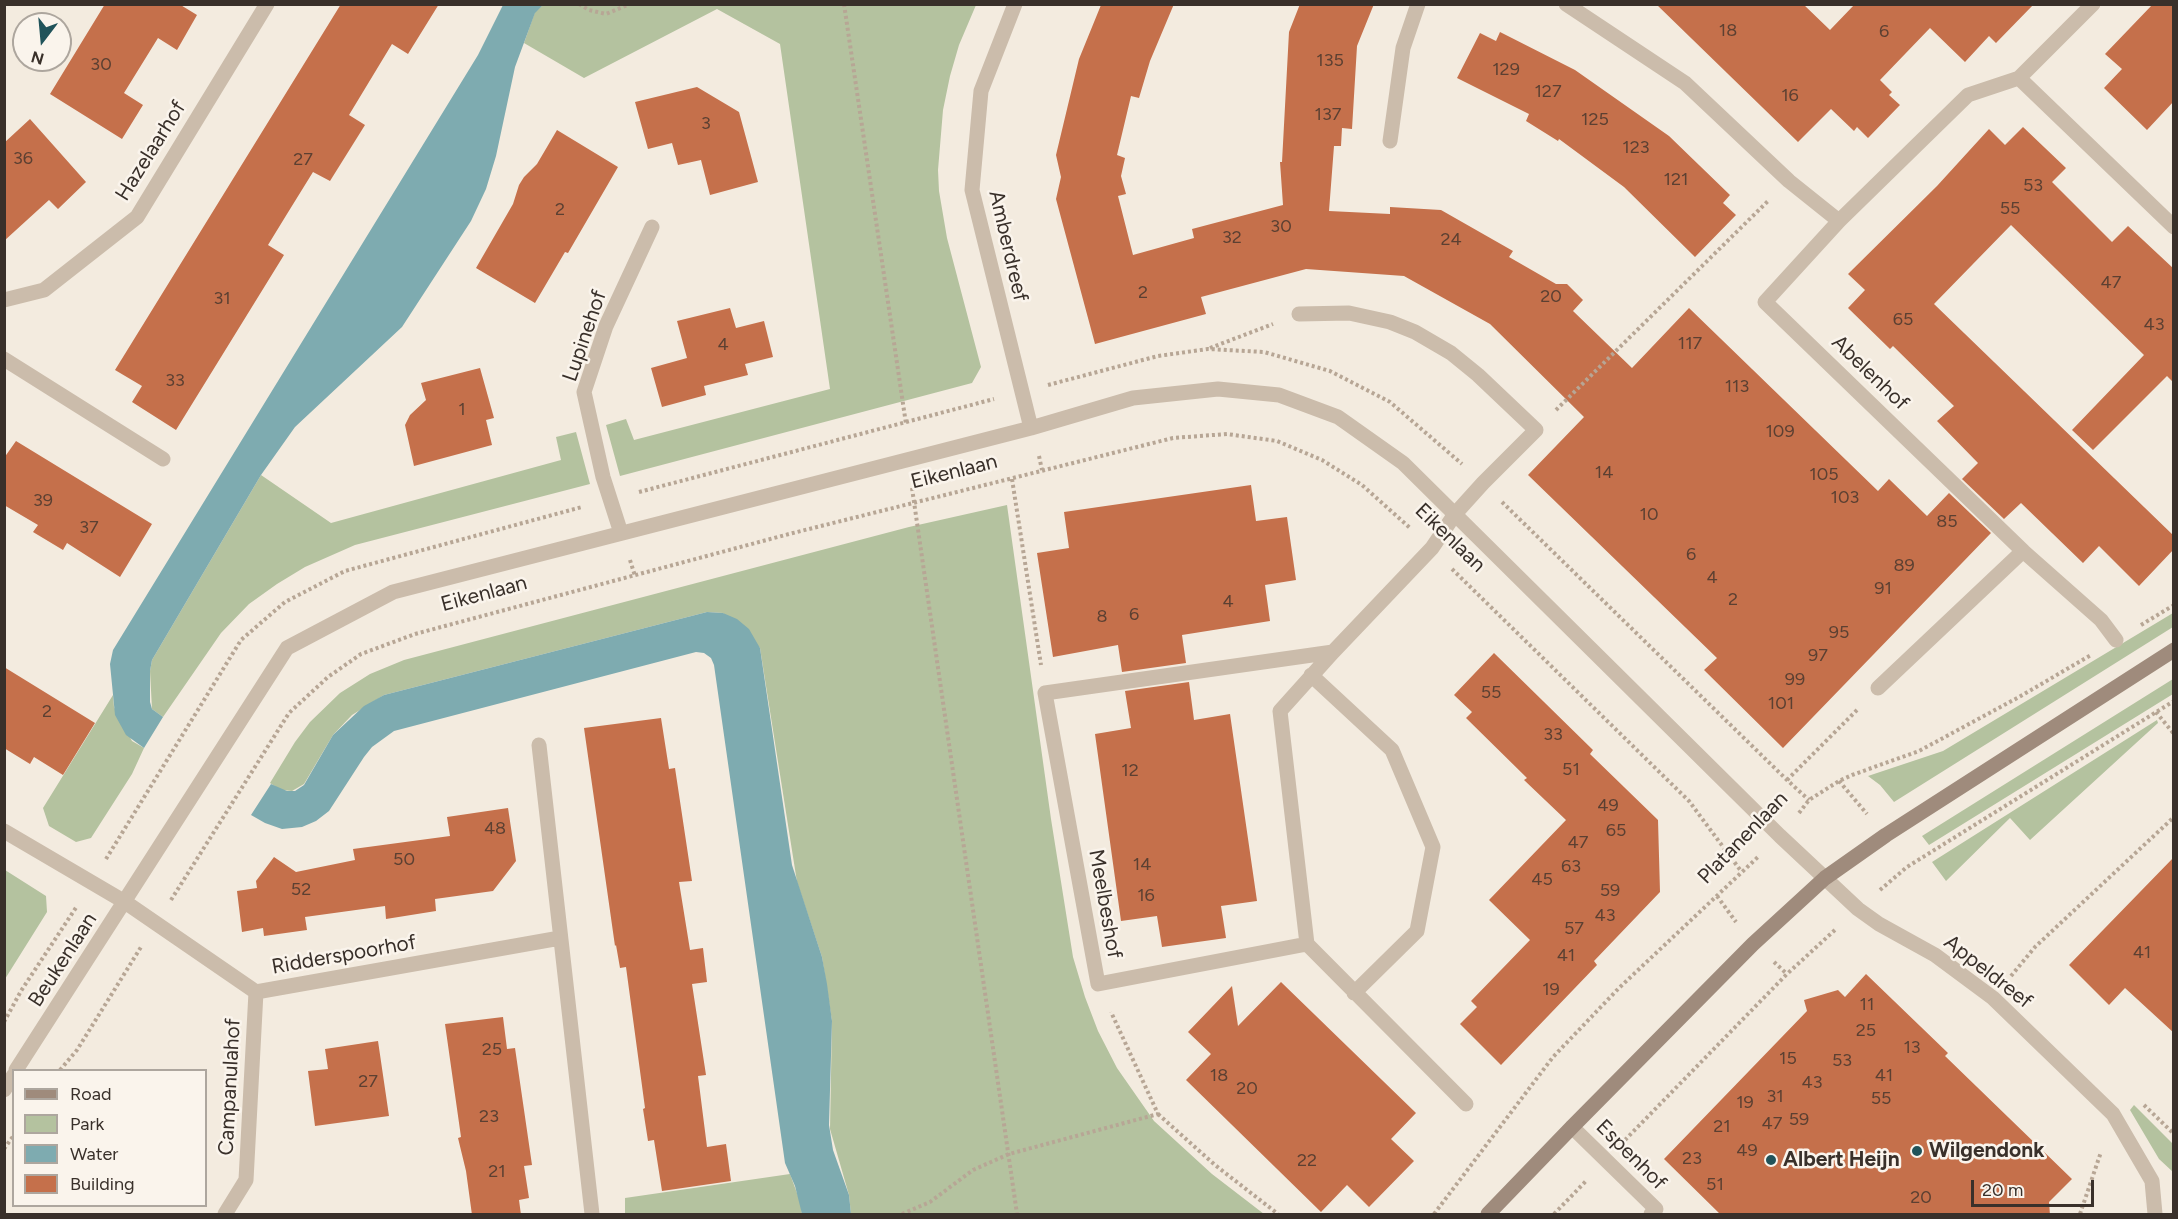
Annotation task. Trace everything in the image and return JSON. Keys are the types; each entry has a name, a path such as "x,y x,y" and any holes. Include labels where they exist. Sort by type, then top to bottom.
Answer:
{"street":[{"name":"Hazelaarhof","path":"4,300 44,290 136,217 267,4"},
{"name":"Amberdreef","path":"1015,4 981,91 972,190 1032,428"},
{"path":"1390,141 1403,48 1418,4"},
{"path":"1566,4 1685,83 1789,181 1839,220"},
{"name":"Abelenhof","path":"2093,4 2019,78 1968,95 1839,220 1766,302 2023,551 2101,620 2116,640"},
{"path":"2019,78 2174,227"},
{"name":"Lupinehof","path":"621,533 603,477 584,393 606,326 652,227"},
{"path":"1299,314 1349,313 1389,322 1415,332 1451,354 1478,375 1536,430"},
{"path":"4,359 163,459"},
{"name":"Eikenlaan","path":"125,902 287,648 393,592 1032,428 1132,398 1218,389 1279,395 1338,417 1403,463 1825,878"},
{"name":"Eikenlaan","path":"1455,514 1536,430"},
{"path":"1455,514 1432,549 1311,675 1280,711 1307,944 1466,1104"},
{"path":"1878,688 2023,551"},
{"path":"1488,1215 1572,1126 1753,944 1825,878 1886,835 2174,650"},
{"path":"1045,693 1333,652"},
{"path":"1311,675 1392,750 1433,847 1417,932 1354,993"},
{"name":"Meelbeshof","path":"1045,693 1098,984 1307,944"},
{"path":"539,745 592,1215"},
{"name":"Ridderspoorhof","path":"4,831 125,902 256,992 560,938"},
{"name":"Appeldreef","path":"1825,878 1858,909 1879,924 1935,955 1993,998 2113,1114"},
{"name":"Beukenlaan","path":"17,1069 125,902"},
{"name":"Campanulahof","path":"225,1215 246,1180 256,992"},
{"path":"2113,1114 2152,1181 2155,1215"},
{"name":"Espenhof","path":"1572,1126 1656,1209 1651,1215"}],"path":[{"path":"579,4 589,10 606,14 630,4"},
{"path":"844,4 906,422 906,460 915,504 1017,1215"},
{"path":"1536,430 1789,181"},
{"path":"1208,349 1299,314"},
{"path":"762,460 1158,356 1208,349 1264,352 1330,371 1390,402 1443,446 1809,800"},
{"name":"Eikenlaan","path":"156,924 289,713 328,676 362,654 415,634 789,534 1173,438 1227,434 1277,441 1322,460 1362,484 1432,549 1689,801 1741,871"},
{"path":"1012,479 1045,693"},
{"name":"Platanenlaan","path":"1434,1215 1553,1057 1619,988 1780,836 1809,800 1852,775 1918,751 2019,697 2174,605"},
{"path":"1787,780 1878,688"},
{"path":"2156,712 2174,734"},
{"path":"1993,998 2035,946 2174,817"},
{"name":"Beukenlaan","path":"4,1022 21,991 91,883"},
{"path":"62,1069 77,1050 156,924"},
{"path":"1098,984 1158,1114 1215,1165 1278,1215"},
{"path":"902,1215 930,1202 973,1170 1009,1154 1158,1114"},
{"path":"2080,1215 2113,1114"}],"green space":[{"path":"543,5 976,5 959,45 950,76 943,110 938,170 947,238 981,367 972,383 620,476 606,425 626,419 634,440 830,389 780,44 717,9 584,78 524,43 535,12"},
{"path":"576,432 590,484 355,545 305,567 249,604 221,633 163,717 152,709 150,671 152,660 261,475 331,523 561,460 556,437"},
{"path":"1007,505 1051,819 1073,957 1085,997 1098,1031 1117,1068 1154,1121 1212,1174 1264,1214 851,1214 849,1195 830,1129 832,1021 822,957 797,882 760,648 723,613 707,612 384,695 352,715 333,735 304,784 292,791 281,790 270,783 310,722 340,693 370,674 404,660 909,527"},
{"path":"2173,613 2173,627 1894,802 1880,785 1868,776 1943,751"},
{"path":"2173,679 2173,694 1929,845 1922,836"},
{"path":"113,695 114,707 132,741 144,748 132,774 91,838 76,842 49,826 43,808"},
{"path":"2157,720 2158,723 2030,840 2010,818 1946,881 1932,862"},
{"path":"5,870 46,896 47,912 5,979"},
{"path":"2134,1105 2173,1144 2173,1172 2159,1159 2130,1110"},
{"path":"790,1174 801,1204 802,1214 625,1214 625,1198"}],"water":[{"path":"503,5 543,5 535,13 515,67 496,156 486,189 471,221 402,327 295,427 261,475 152,660 150,702 152,709 163,717 144,748 126,735 115,715 110,664 113,650 478,55"},
{"path":"707,612 723,613 737,619 749,629 760,648 792,865 822,957 827,984 832,1021 829,1125 833,1150 849,1195 851,1214 802,1214 795,1186 785,1163 714,665 711,658 704,653 696,652 394,731 372,747 329,811 316,821 302,827 282,829 251,815 271,784 287,791 295,791 304,785 333,735 364,706 384,695"}],"building":[{"path":"105,4 179,4 197,15 177,50 158,38 124,93 143,105 122,139 50,94 63,72 72,72 72,58"},
{"path":"341,4 439,4 408,54 392,44 349,115 365,125 330,181 313,172 287,214 268,245 284,255 176,430 132,402 142,386 115,370"},
{"path":"1174,4 1150,61 1139,98 1131,96 1117,155 1125,158 1121,176 1126,194 1118,196 1133,255 1194,238 1192,229 1283,205 1280,162 1282,162 1289,32 1300,4 1374,4 1357,46 1352,129 1342,128 1341,146 1334,146 1329,211 1390,214 1390,207 1441,210 1513,251 1509,257 1556,284 1567,284 1583,300 1573,311 1632,368 1689,308 1878,491 1889,479 1927,516 1949,493 1991,533 1783,748 1704,670 1717,658 1528,475 1584,417 1490,324 1404,276 1306,269 1201,297 1206,314 1095,344 1056,199 1061,177 1056,155 1079,59 1101,5"},
{"path":"1656,4 1803,4 1830,30 1855,4 2034,4 1996,43 1989,36 1965,62 1930,28 1880,80 1892,92 1889,95 1900,105 1868,138 1857,127 1854,131 1831,109 1798,142"},
{"path":"2153,4 2174,4 2174,101 2147,130 2104,88 2122,69 2105,54"},
{"path":"1500,32 1575,70 1669,136 1730,195 1723,203 1736,215 1695,257 1624,187 1559,139 1558,141 1526,121 1529,114 1457,78 1480,33 1496,41"},
{"path":"697,87 739,112 758,182 710,195 701,160 678,165 672,143 648,149 635,102"},
{"path":"30,119 86,182 58,209 49,200 4,241 4,143"},
{"path":"2023,127 2066,168 2052,182 2112,242 2128,226 2174,269 2174,383 2167,376 2093,450 2072,430 2144,355 2011,225 1934,304 2174,536 2174,549 2139,586 2099,546 2083,563 2021,503 2004,519 1962,479 1978,463 1937,421 1954,406 1893,346 1890,349 1848,308 1865,290 1848,274 1937,186 1989,129 2005,145"},
{"path":"557,130 618,167 568,253 565,252 535,303 476,268 513,204 519,185 537,164"},
{"path":"730,308 736,328 764,321 773,357 745,364 748,375 704,386 706,395 662,407 651,368 687,358 677,321"},
{"path":"480,368 494,418 486,420 492,445 414,466 405,425 410,415 426,400 421,383"},
{"path":"16,441 152,524 120,577 67,543 63,550 33,532 38,525 4,505 4,458"},
{"path":"1251,485 1256,521 1287,517 1296,580 1265,585 1270,621 1182,635 1186,663 1122,672 1118,645 1053,657 1037,553 1069,548 1064,512"},
{"path":"1494,653 1593,750 1590,754 1658,820 1660,892 1594,961 1597,965 1501,1065 1460,1024 1477,1007 1471,1001 1530,940 1489,900 1566,820 1524,780 1527,778 1466,718 1472,712 1454,695"},
{"path":"4,667 95,723 63,775 34,757 30,764 4,748"},
{"path":"1189,682 1194,720 1230,714 1257,901 1221,906 1226,938 1162,947 1157,916 1121,921 1095,734 1131,728 1125,691"},
{"path":"661,718 669,769 675,768 692,881 679,882 690,950 703,948 707,982 692,984 706,1075 698,1076 707,1147 726,1144 731,1181 662,1191 654,1140 648,1141 626,967 620,968 615,946 584,728"},
{"path":"508,808 516,861 493,891 435,899 436,911 386,919 385,906 305,917 307,930 264,936 263,928 242,932 237,891 257,888 256,881 274,857 296,872 355,860 353,849 450,836 447,817"},
{"path":"2174,857 2174,1033 2125,988 2109,1005 2069,965"},
{"path":"1866,974 1948,1053 1945,1056 2072,1179 2049,1202 2050,1215 1721,1215 1664,1159 1807,1011 1804,1000 1838,990 1845,997"},
{"path":"1281,982 1416,1113 1391,1139 1414,1161 1369,1207 1347,1185 1321,1212 1186,1080 1211,1054 1188,1032 1232,986 1238,1026"},
{"path":"503,1017 507,1049 515,1048 532,1165 524,1166 529,1198 519,1200 521,1215 472,1215 466,1171 458,1138 461,1137 445,1024"},
{"path":"378,1041 389,1116 315,1126 308,1071 328,1069 325,1049"}],"place":[{"name":"Wilgendonk","path":"1917,1151"},
{"name":"Albert Heijn","path":"1771,1160"}]}
